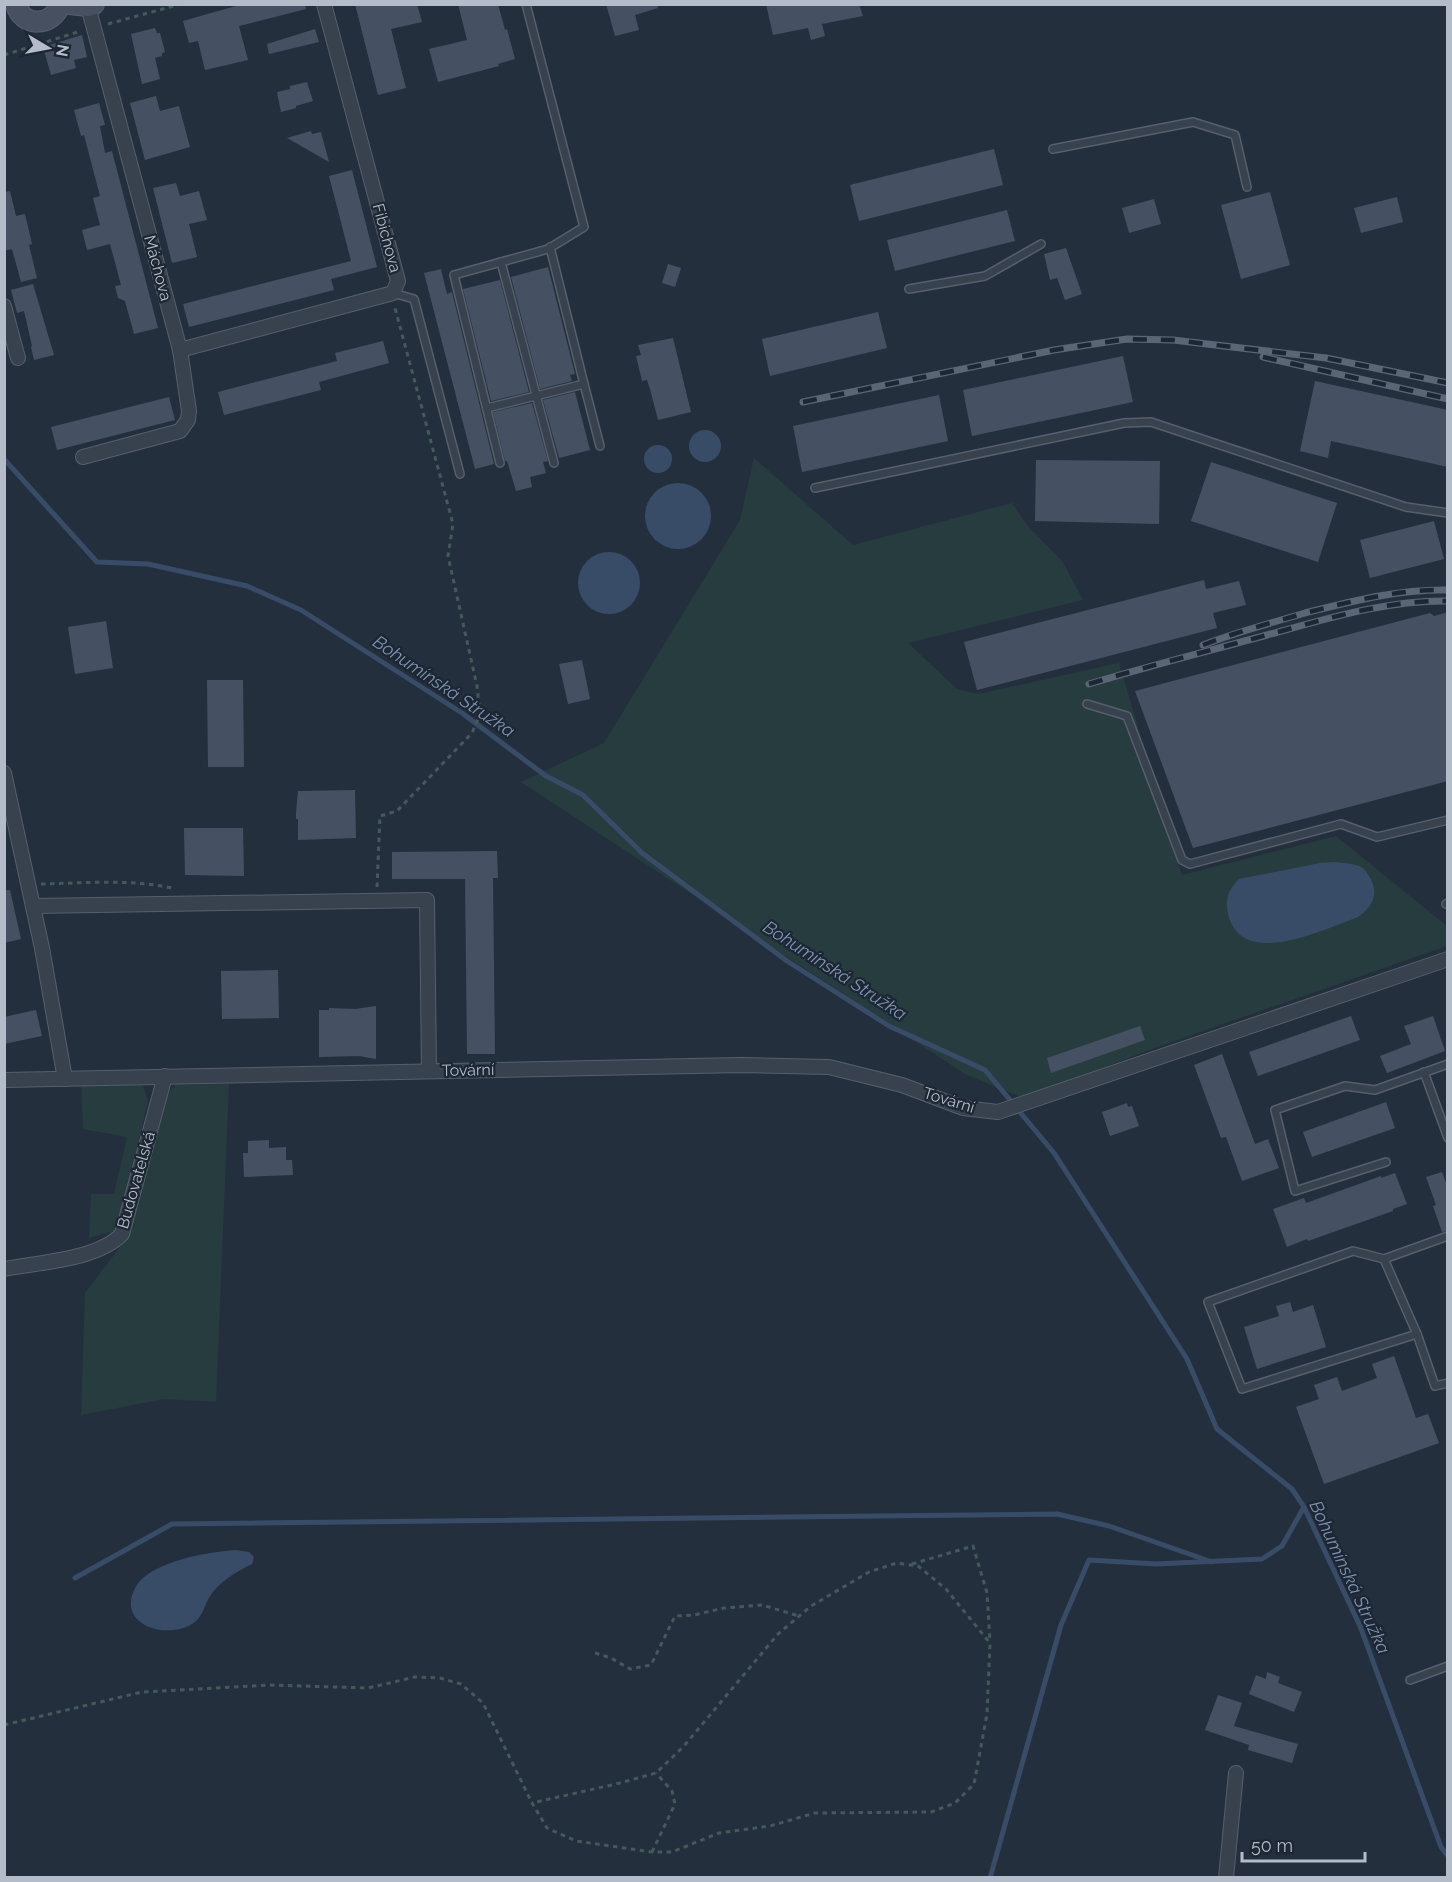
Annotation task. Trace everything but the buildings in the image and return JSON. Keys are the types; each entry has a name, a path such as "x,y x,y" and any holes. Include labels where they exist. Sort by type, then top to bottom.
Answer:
{"main road":[{"path":"13,11 29,21 38,23 53,17 60,4"}],"street":[{"name":"Fibichova","path":"180,350 393,293 398,281 324,4"},
{"name":"Máchova","path":"83,457 180,431 185,426 189,411 180,350 84,5"},
{"path":"4,306 18,358"},
{"path":"4,773 33,906 65,1079"},
{"name":"Tovární","path":"33,906 427,900 429,1071"},
{"name":"Tovární","path":"4,1080 742,1065 829,1067 902,1085 963,1108 998,1112 1448,959"},
{"name":"Budovatelská","path":"4,1269 93,1253 114,1242 122,1234 165,1076"},
{"path":"1226,1878 1236,1773"}],"lane":[{"path":"500,463 454,275 550,247 584,227 526,4"},
{"path":"1053,149 1193,122 1235,135 1247,188"},
{"path":"909,289 985,276 1041,244"},
{"path":"550,247 600,446"},
{"path":"501,262 554,463"},
{"path":"393,293 414,299 460,474"},
{"path":"487,408 584,384"},
{"path":"815,488 1124,423 1151,422 1406,507 1448,513"},
{"path":"1087,704 1127,716 1182,860 1190,864 1341,824 1377,837 1448,820"},
{"path":"1386,1162 1295,1191 1275,1110 1345,1086 1375,1090 1448,1064"},
{"path":"1424,1072 1448,1138"},
{"path":"1417,1334 1242,1389 1208,1302 1353,1251 1384,1259 1448,1236"},
{"path":"1384,1259 1417,1334 1436,1386 1448,1383"},
{"path":"1410,1680 1448,1666"}],"path":[{"path":"377,901 380,816 397,811 472,733 480,714 477,686 448,556 453,524 393,293"},
{"path":"4,1725 142,1692 269,1685 368,1688 415,1677 440,1678 461,1684 483,1703 532,1803 547,1828 576,1841 652,1852 672,1852 719,1833 770,1826 815,1813 931,1812 955,1803 974,1784 987,1714 990,1643 987,1593 974,1546 909,1565"},
{"path":"532,1803 656,1773 684,1746 778,1634 811,1606 869,1572 897,1563 918,1566 946,1589 990,1643"},
{"path":"595,1653 611,1658 630,1669 651,1665 675,1616 762,1605 799,1616"},
{"path":"652,1852 675,1804 672,1791 656,1773"}],"green space":[{"path":"754,458 853,545 1012,503 1027,525 1063,562 1083,600 908,643 957,689 978,694 1119,663 1182,875 1336,836 1447,926 1447,946 1160,1046 1023,1098 965,1074 521,782 604,743 740,520"},
{"path":"229,1084 216,1402 164,1399 81,1415 85,1293 127,1238 162,1102 175,1085"},
{"path":"143,1085 148,1101 117,1230 89,1238 91,1194 114,1194 127,1137 83,1129 81,1086"}],"water":[{"path":"705,430 716,435 721,446 716,457 705,462 694,457 689,446 694,435"},
{"path":"658,445 668,449 672,459 668,469 658,473 648,469 644,459 648,449"},
{"path":"678,483 690,486 701,493 708,504 711,516 708,528 701,539 690,546 678,549 666,546 655,539 648,528 645,516 648,504 655,493 666,486"},
{"path":"609,552 631,561 640,583 631,605 609,614 587,605 578,583 587,561"},
{"path":"1334,862 1361,867 1372,882 1374,894 1371,904 1358,917 1287,941 1268,943 1251,941 1237,932 1229,917 1227,901 1232,887 1239,879"},
{"path":"236,1550 249,1552 254,1557 252,1564 217,1587 201,1615 192,1624 181,1629 158,1629 138,1620 132,1611 131,1601 135,1588 153,1571 196,1556"}],"waterway":[{"name":"Bohumínská Stružka","path":"4,459 97,562 148,564 247,586 301,610 462,713 546,776 583,795 642,853 787,961 889,1026 985,1070 1054,1153 1187,1359 1217,1429 1292,1489 1304,1507 1360,1626 1441,1847 1448,1856"},
{"path":"990,1878 1061,1625 1089,1560 1156,1564 1262,1559 1282,1546 1304,1507"},
{"path":"75,1578 172,1524 1057,1514 1109,1526 1212,1562"}],"railway":[{"path":"803,402 1054,350 1127,339 1173,340 1326,358 1448,383"},
{"path":"1263,357 1448,399"},
{"path":"1203,645 1266,624 1358,600 1411,591 1448,590"},
{"path":"1089,684 1356,612 1402,604 1448,601"}]}
